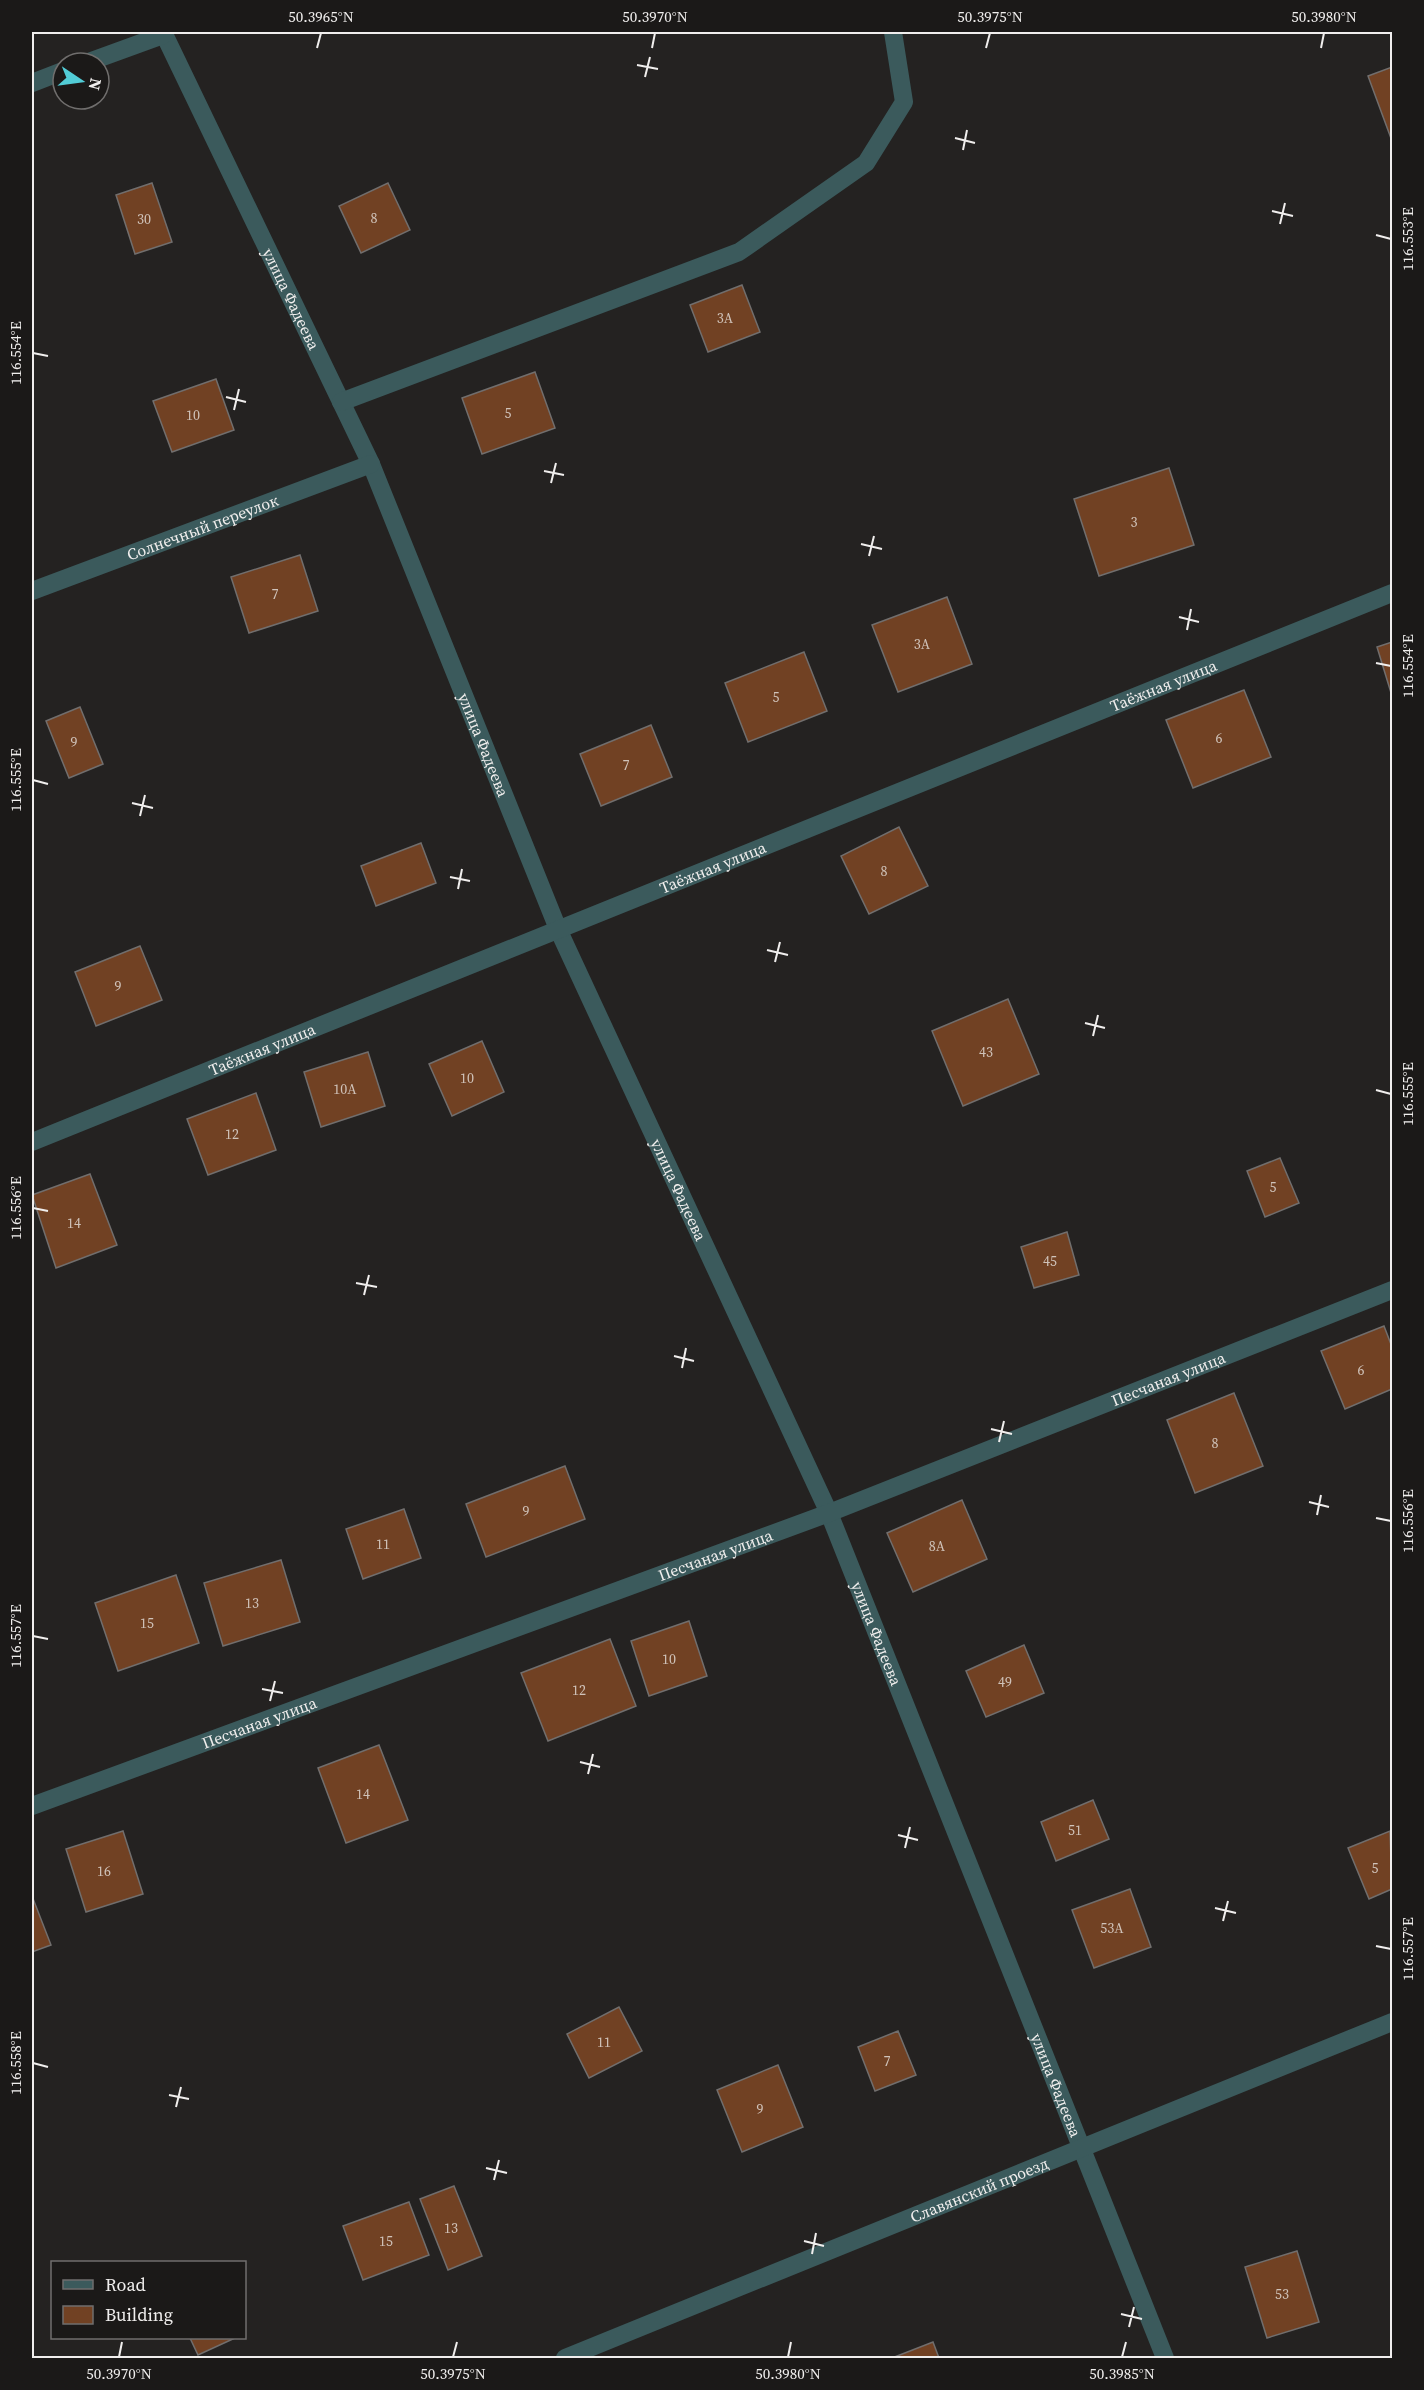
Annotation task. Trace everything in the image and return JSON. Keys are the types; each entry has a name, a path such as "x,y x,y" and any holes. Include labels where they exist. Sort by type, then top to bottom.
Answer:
{"street":[{"path":"341,402 739,252 866,163 904,102 893,32"},
{"path":"111,53 164,33"},
{"name":"улица Фадеева","path":"164,33 371,464 558,929 829,1513 1165,2358"},
{"path":"32,83 51,76"},
{"name":"Солнечный переулок","path":"32,591 371,464"},
{"name":"Таёжная улица","path":"32,1142 1392,593"},
{"name":"Песчаная улица","path":"32,1806 829,1513 1392,1290"},
{"name":"Славянский проезд","path":"565,2358 1392,2022"}],"building":[{"path":"1392,67 1392,141 1368,76"},
{"path":"152,183 172,242 135,254 116,195"},
{"path":"388,183 410,230 361,253 339,206"},
{"path":"742,285 760,332 708,352 690,305"},
{"path":"535,372 555,428 482,454 462,398"},
{"path":"216,379 234,430 172,452 153,401"},
{"path":"1169,468 1194,545 1099,576 1074,499"},
{"path":"300,555 318,611 249,633 231,577"},
{"path":"947,597 972,664 898,692 872,625"},
{"path":"1392,642 1392,696 1377,647"},
{"path":"804,652 827,711 748,742 725,683"},
{"path":"1244,690 1271,757 1193,788 1166,720"},
{"path":"80,707 103,764 69,778 46,721"},
{"path":"651,725 672,777 601,806 580,754"},
{"path":"899,827 928,886 869,914 841,856"},
{"path":"421,843 436,883 376,906 361,866"},
{"path":"140,946 162,1000 96,1026 75,972"},
{"path":"1008,999 1039,1074 963,1106 932,1031"},
{"path":"482,1041 504,1092 452,1116 429,1064"},
{"path":"368,1052 385,1106 321,1127 304,1072"},
{"path":"256,1093 276,1150 208,1175 187,1119"},
{"path":"1280,1158 1299,1203 1265,1217 1247,1171"},
{"path":"90,1174 117,1245 56,1268 32,1195"},
{"path":"1067,1232 1079,1275 1034,1288 1021,1247"},
{"path":"1384,1326 1392,1347 1392,1389 1345,1409 1321,1351"},
{"path":"1234,1393 1263,1466 1195,1493 1167,1420"},
{"path":"565,1466 585,1519 486,1557 466,1504"},
{"path":"962,1500 987,1559 913,1592 887,1533"},
{"path":"404,1509 421,1558 363,1579 346,1529"},
{"path":"281,1560 300,1622 223,1646 204,1583"},
{"path":"176,1575 199,1643 118,1671 95,1603"},
{"path":"689,1621 707,1676 649,1696 631,1641"},
{"path":"610,1639 636,1706 548,1741 521,1673"},
{"path":"1024,1645 1044,1693 986,1717 966,1671"},
{"path":"379,1745 408,1820 346,1843 318,1768"},
{"path":"1093,1800 1109,1839 1056,1861 1041,1822"},
{"path":"123,1831 143,1894 86,1912 66,1849"},
{"path":"1390,1831 1392,1889 1369,1899 1348,1848"},
{"path":"1130,1889 1151,1947 1094,1968 1072,1910"},
{"path":"32,1896 51,1945 32,1952"},
{"path":"619,2007 642,2051 589,2078 567,2034"},
{"path":"898,2031 916,2075 875,2091 858,2047"},
{"path":"778,2065 803,2127 742,2152 717,2090"},
{"path":"454,2186 482,2256 448,2270 420,2199"},
{"path":"409,2202 429,2255 363,2280 343,2226"},
{"path":"1297,2251 1319,2322 1267,2338 1245,2267"},
{"path":"190,2339 233,2339 198,2355"},
{"path":"933,2342 939,2358 892,2358"}]}
